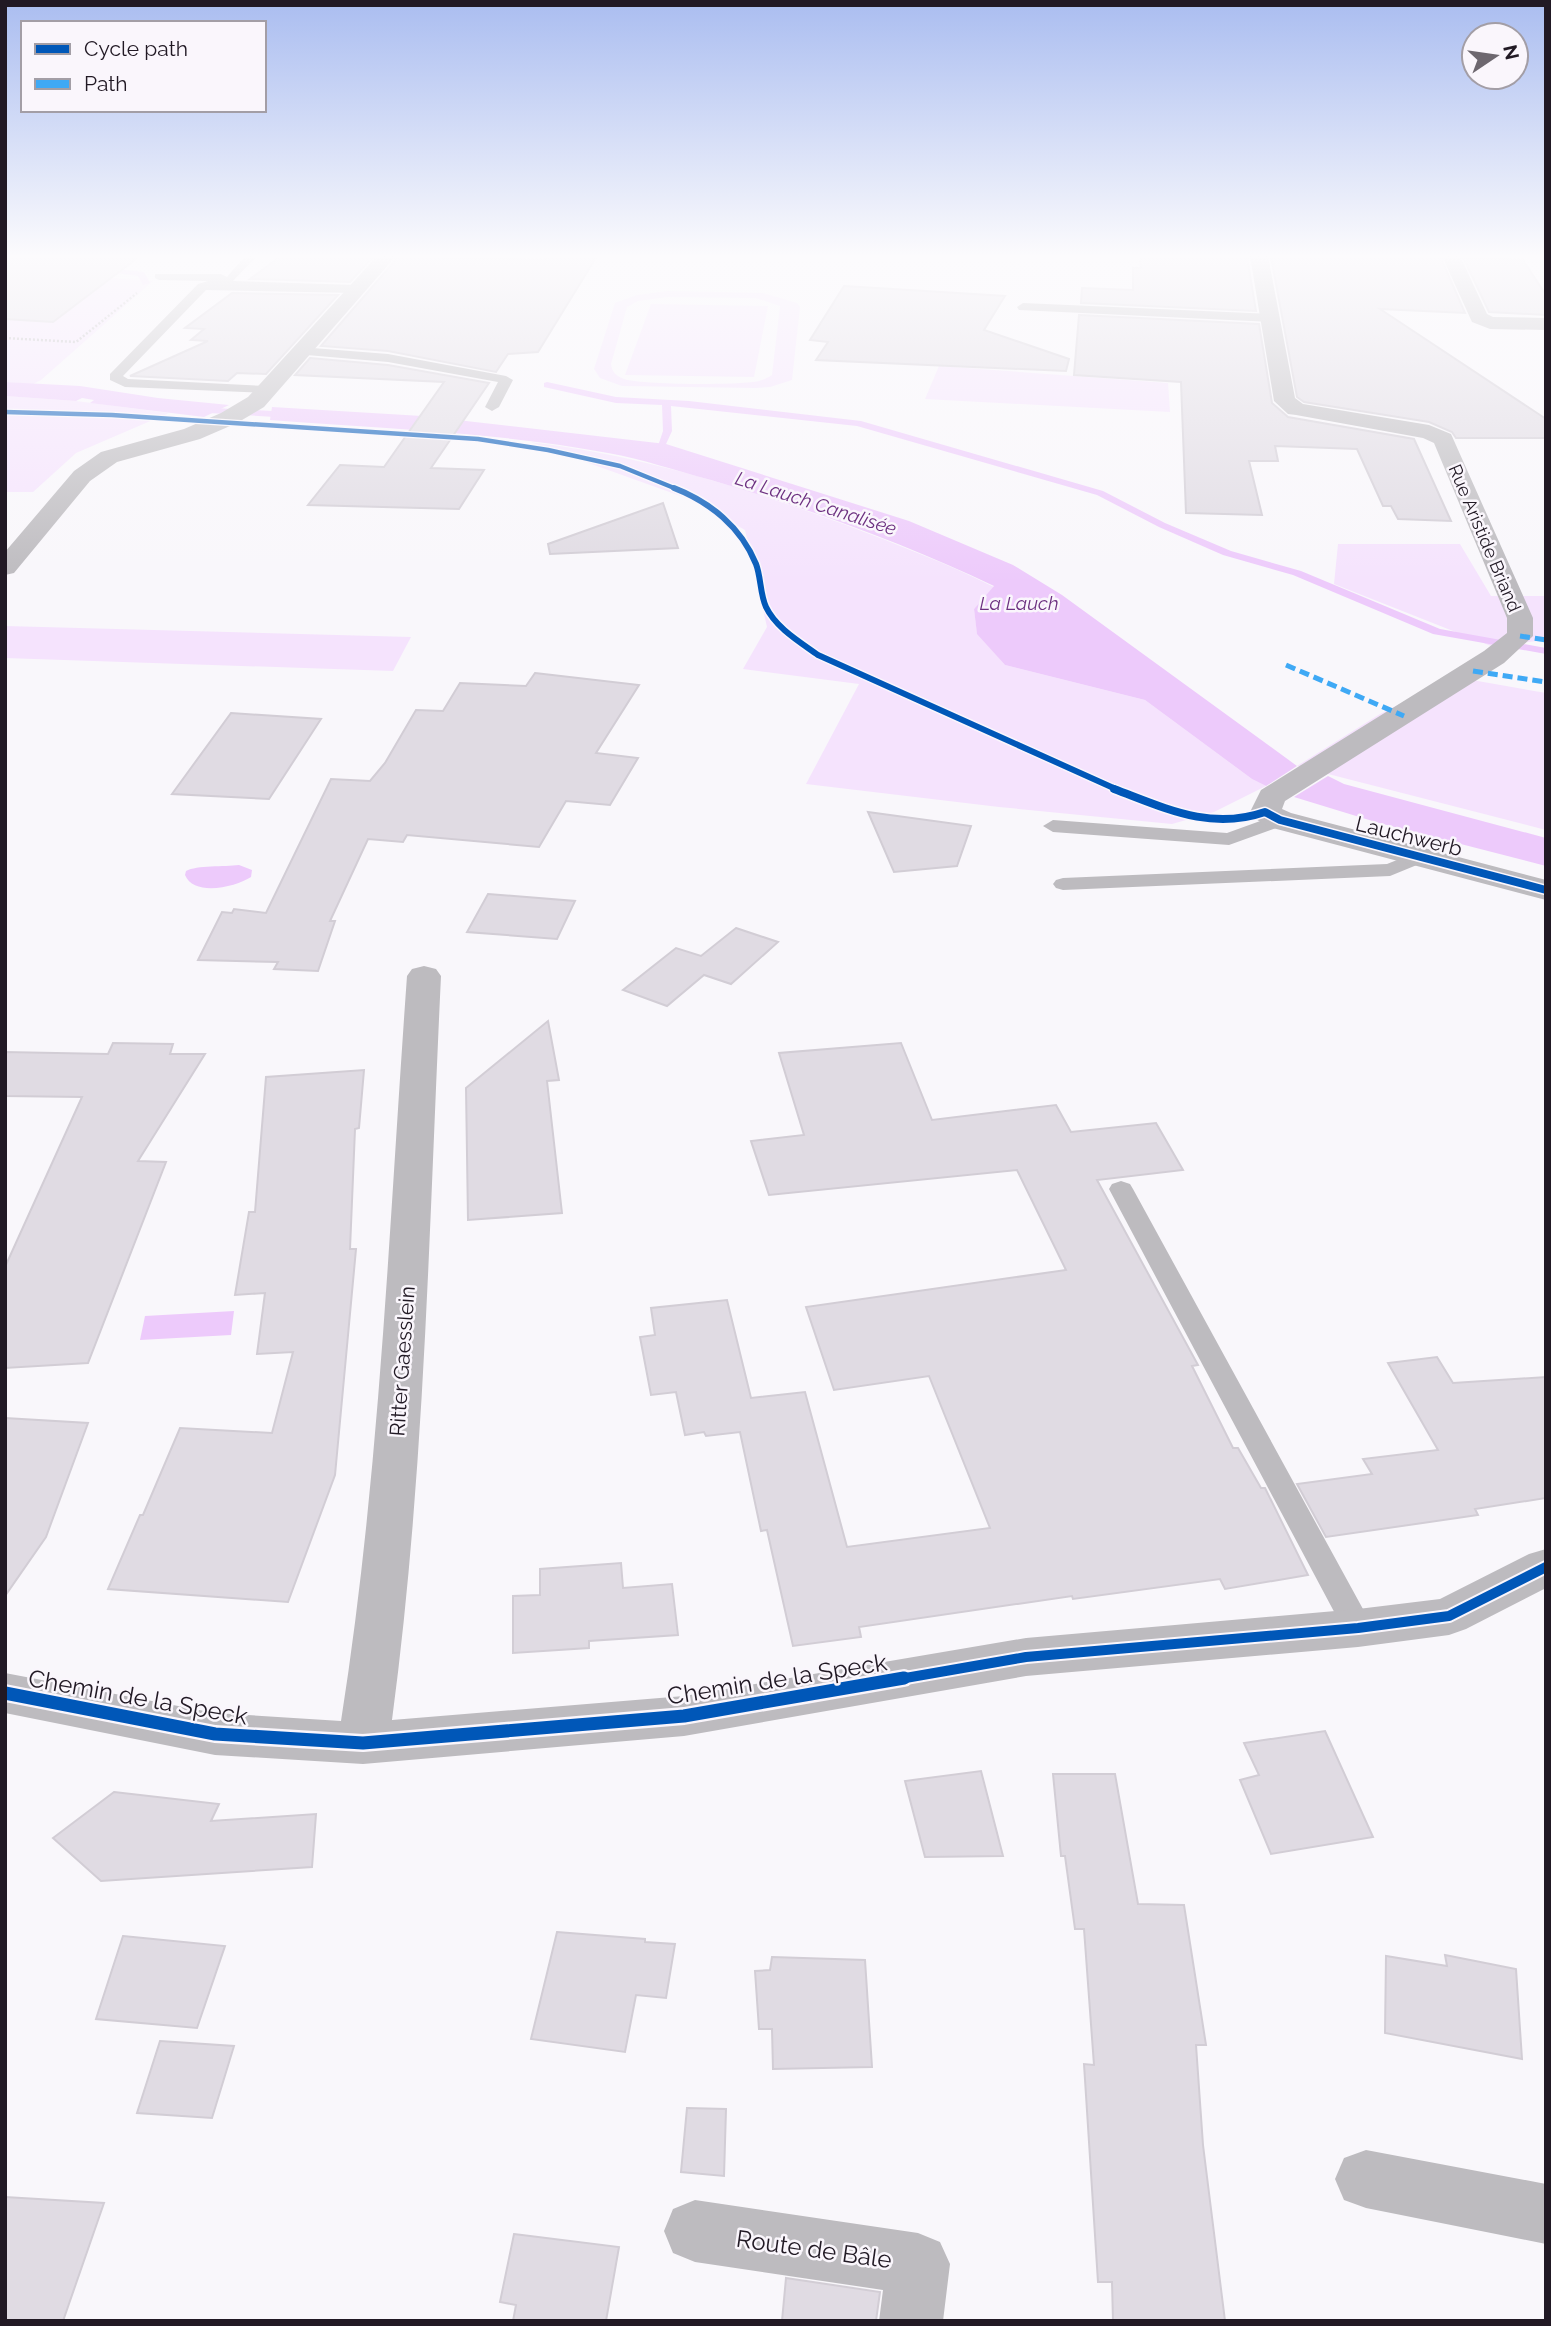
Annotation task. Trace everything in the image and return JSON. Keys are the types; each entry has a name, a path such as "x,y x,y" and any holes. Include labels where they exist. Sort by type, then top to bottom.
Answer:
{"street":[{"path":"5,568 82,475 109,457 192,433 222,420 261,396 288,365"},
{"name":"Rue Aristide Briand","path":"1272,809 1320,765 1404,716 1511,643 1520,618 1443,439 1429,432 1296,409 1285,401 1279,365"},
{"name":"Lauchwerb","path":"1272,809 1422,856 1546,890"},
{"name":"Ritter Gaesslein","path":"363,1743 378,1653 407,1322 412,1150 424,976"},
{"name":"Chemin de la Speck","path":"5,1693 215,1734 363,1743 684,1716 1026,1657 1358,1628 1450,1616 1546,1567"},
{"path":"1366,2179 1546,2214"},
{"name":"Route de Bâle","path":"695,2231 918,2264 911,2321"}],"lane":[{"path":"126,365 114,377 125,383 261,396"},
{"path":"423,365 506,380 492,407"},
{"path":"1053,826 1229,839 1272,809"},
{"path":"1063,884 1390,870 1422,856"},
{"path":"1121,1189 1358,1628"}],"shaded area":[{"path":"5,365 58,365 33,384 5,382"},
{"path":"595,365 611,365 617,375 634,381 725,384 760,381 772,375 773,365 794,365 792,380 770,387 755,388 622,386 600,378 594,369"},
{"path":"629,365 756,365 754,377 625,375"},
{"path":"939,366 1168,383 1170,412 925,399"},
{"path":"5,396 76,401 169,413 76,453 33,492 5,492"},
{"path":"530,442 611,455 729,485 846,525 976,578 994,587 974,609 977,633 1005,665 1145,700 1252,779 1266,786 1214,812 1172,824 806,784 859,684 743,669 767,627 745,530 689,499"},
{"path":"1338,544 1460,544 1491,596 1546,596 1546,640 1491,646 1334,584"},
{"path":"5,626 411,637 393,671 5,658"},
{"path":"1455,677 1546,693 1546,830 1297,766 1380,714"}],"water":[{"path":"5,382 80,386 229,405 204,417 90,403 94,400 82,398 76,401 5,396"},
{"name":"La Lauch","path":"272,407 422,416 666,444 909,521 1013,565 1062,595 1297,766 1266,786 1252,779 1145,700 1005,665 977,634 974,609 994,586 890,541 783,502 621,456 524,440 270,420"},
{"path":"1328,776 1344,784 1546,838 1546,866 1379,823 1294,797"},
{"path":"239,865 252,870 251,877 226,887 197,886 185,875 186,871 197,868"},
{"path":"234,1311 231,1335 140,1340 145,1316"}],"building":[{"path":"156,365 275,365 266,374 237,373 228,381 130,376"},
{"path":"304,365 383,365 489,383 431,468 484,470 459,509 308,505 340,465 384,467 444,382 295,375"},
{"path":"458,365 501,365 496,372"},
{"path":"919,365 1068,365 1066,371"},
{"path":"1075,365 1266,365 1272,403 1288,417 1414,439 1451,521 1398,519 1391,506 1383,506 1357,449 1275,446 1278,461 1249,461 1262,515 1186,513 1181,382 1074,375"},
{"path":"1291,365 1464,365 1546,419 1546,438 1456,438 1452,432 1429,422 1304,402 1297,397"},
{"path":"663,503 678,548 550,554 548,544"},
{"path":"535,673 639,685 596,753 638,758 610,805 566,801 539,847 407,835 403,842 368,839 330,921 335,921 318,971 274,969 278,962 198,960 222,912 232,913 234,909 266,913 331,779 370,781 385,763 416,710 443,711 460,683 526,686"},
{"path":"231,713 321,719 269,799 172,794"},
{"path":"868,812 971,826 957,866 894,872"},
{"path":"488,894 575,901 557,939 467,932"},
{"path":"736,928 778,942 731,984 704,975 667,1006 623,990 676,948 701,956"},
{"path":"548,1021 559,1080 547,1081 562,1213 468,1220 466,1088"},
{"path":"113,1043 173,1044 170,1054 205,1054 138,1161 166,1162 88,1363 5,1368 5,1267 82,1097 5,1096 5,1052 108,1054"},
{"path":"901,1043 932,1120 1056,1105 1071,1132 1156,1123 1183,1170 1097,1180 1198,1365 1192,1366 1233,1448 1238,1448 1261,1488 1265,1488 1308,1575 1225,1589 1220,1579 1073,1599 1072,1596 859,1627 861,1637 793,1646 767,1530 761,1531 740,1432 706,1436 704,1432 685,1435 676,1392 651,1395 640,1337 655,1335 651,1308 727,1300 751,1398 805,1392 847,1547 990,1528 929,1376 834,1390 806,1307 1066,1270 1017,1170 769,1195 751,1141 804,1135 779,1053"},
{"path":"364,1070 359,1128 355,1129 350,1249 356,1249 335,1475 288,1602 108,1589 180,1428 272,1433 293,1352 257,1354 265,1293 235,1295 249,1212 255,1212 266,1077"},
{"path":"1437,1357 1453,1383 1546,1377 1546,1498 1475,1509 1478,1515 1326,1537 1297,1484 1372,1474 1363,1459 1438,1450 1388,1363"},
{"path":"5,1418 88,1423 46,1537 5,1596"},
{"path":"621,1563 623,1588 672,1584 678,1635 589,1641 589,1648 513,1653 513,1596 540,1595 540,1569"},
{"path":"1325,1731 1373,1837 1271,1854 1240,1780 1259,1775 1244,1743"},
{"path":"981,1771 1003,1856 925,1857 905,1781"},
{"path":"1053,1774 1115,1774 1138,1904 1184,1905 1206,2045 1196,2045 1203,2145 1225,2321 1113,2321 1112,2282 1098,2282 1084,2064 1094,2065 1084,1929 1075,1929 1065,1856 1061,1856"},
{"path":"114,1792 219,1804 211,1821 316,1814 312,1867 101,1881 53,1838"},
{"path":"557,1932 675,1944 666,1998 636,1995 625,2052 531,2039"},
{"path":"123,1936 225,1946 197,2028 96,2019"},
{"path":"1445,1955 1516,1969 1522,2059 1385,2033 1386,1956 1447,1966"},
{"path":"772,1957 865,1960 872,2067 773,2069 772,2029 759,2029 755,1971 770,1970"},
{"path":"160,2041 234,2046 212,2118 137,2113"},
{"path":"687,2108 726,2109 724,2176 681,2172"},
{"path":"5,2197 104,2203 63,2321 5,2321"},
{"path":"514,2234 619,2247 606,2321 513,2321 516,2305 500,2302"},
{"path":"786,2278 880,2292 876,2321 782,2321"}],"waterway":[{"path":"547,385 616,400 689,404 858,423 1100,493 1162,525 1227,553 1297,573 1437,632 1546,651"},
{"path":"658,453 665,443 668,431 665,407 668,403"},
{"name":"La Lauch Canalisée","path":"195,410 292,415"}],"marked path":[{"path":"1520,636 1546,640"},
{"path":"1286,665 1404,716"},
{"path":"1473,671 1546,682"}],"cycle path":[{"path":"5,412 112,415 478,439 548,450 620,466 702,499 731,524 756,564 766,607 785,631 818,655 1092,780 1174,812 1213,820 1242,820 1265,812 1280,820 1546,890"},
{"path":"5,1693 215,1734 363,1743 684,1716 1026,1657 1358,1628 1449,1616 1546,1567"}]}
